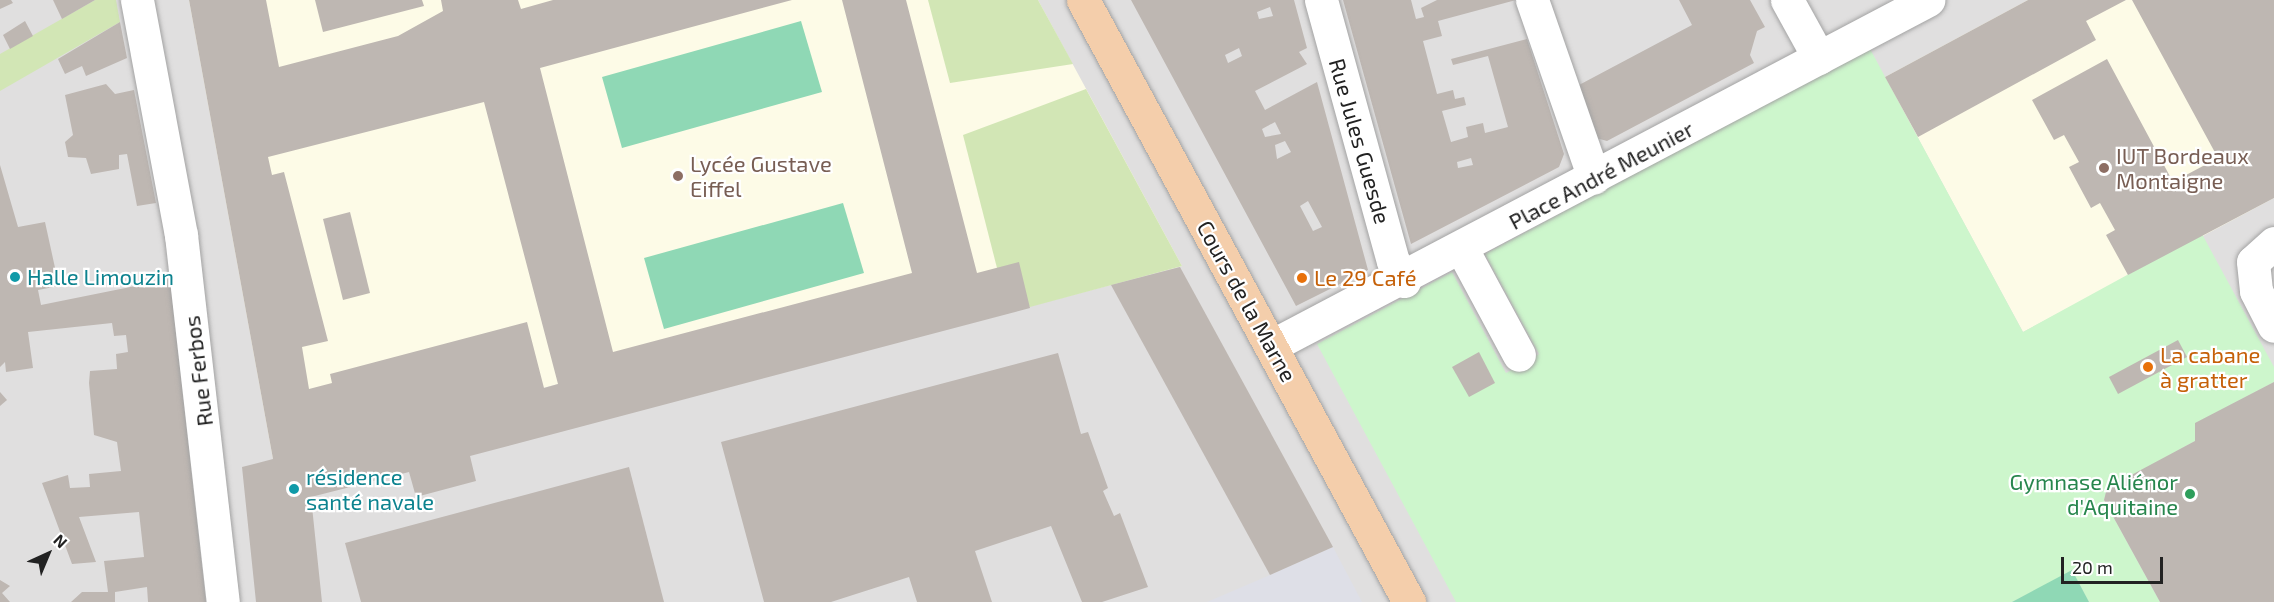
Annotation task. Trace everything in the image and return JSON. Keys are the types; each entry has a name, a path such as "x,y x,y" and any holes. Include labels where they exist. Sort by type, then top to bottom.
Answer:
{"main road":[{"name":"Cours de la Marne","path":"1083,0 1409,602"}],"street":[{"name":"Rue Ferbos","path":"137,0 181,236 224,602"},
{"name":"Rue Jules Guesde","path":"1321,0 1393,261 1404,280"},
{"path":"1532,0 1594,178"},
{"path":"1787,0 1819,57"},
{"name":"Place André Meunier","path":"1271,346 1404,280 1928,0"},
{"path":"1462,249 1519,355"},
{"path":"2263,252 2256,291 2274,326"}],"shaded area":[{"path":"0,0 2274,0 2274,602 0,602"},
{"name":"Lycée Gustave Eiffel","path":"189,0 1038,0 1182,266 613,417 558,384 273,459"},
{"name":"IUT Bordeaux Montaigne","path":"2028,0 2274,0 2274,198 2023,332 1885,77"},
{"path":"1333,547 1362,602 1207,602 1270,575"}],"green space":[{"path":"95,0 116,0 120,22 0,91 0,54"},
{"path":"928,0 1038,0 1073,64 950,83"},
{"path":"801,21 822,92 622,148 602,77"},
{"path":"1869,47 2023,332 2202,234 2274,367 2274,382 2196,423 2195,441 2107,489 2104,500 2160,602 2089,602 2072,571 2012,602 1456,602 1317,344 1452,272 1506,373 1539,354 1485,254"},
{"path":"1086,89 1182,266 1030,307 997,268 963,135"},
{"path":"843,203 864,273 664,329 644,258"},
{"path":"2072,570 2089,602 2012,602"}],"building":[{"path":"0,0 11,0 13,3 0,9"},
{"path":"53,0 95,0 62,19"},
{"path":"189,0 266,0 279,67 398,36 443,11 441,0 518,0 521,9 553,0 792,0 540,68 613,352 912,273 842,0 906,0 977,273 1019,262 1030,308 470,456 476,481 416,497 409,472 311,497 322,602 256,602 242,467 273,459","holes":["484,102 558,384 544,388 527,322 330,374 332,383 309,389 302,347 328,341 284,172 272,175 268,157"]},
{"path":"315,0 422,0 424,6 323,32"},
{"path":"1131,0 1294,0 1307,48 1299,52 1307,64 1255,91 1265,110 1317,82 1368,270 1296,306","holes":["1270,7 1273,16 1259,19 1257,12","1239,48 1242,56 1228,63 1225,55","1275,122 1281,134 1265,137 1262,129","1285,141 1291,152 1277,159 1275,145","1308,201 1322,227 1313,231 1300,206"]},
{"path":"1343,0 1411,0 1416,19 1424,17 1421,8 1437,0 1516,0 1438,21 1442,36 1423,41 1437,94 1453,90 1455,99 1464,97 1466,105 1442,111 1451,142 1468,137 1466,127 1483,123 1485,133 1508,127 1488,56 1453,65 1451,59 1527,39 1564,154 1559,167 1411,244","holes":["1471,158 1473,165 1458,168 1457,162"]},
{"path":"1679,0 1750,0 1765,27 1757,31 1750,55 1754,63 1607,141 1596,138 1579,85 1692,25"},
{"path":"2028,0 2126,0 2086,21 2096,40 1918,137 1885,77"},
{"path":"2132,0 2274,0 2274,198 2128,275 2106,235 2115,230 2100,203 2091,208 2069,167 2079,162 2064,135 2054,140 2032,100 2107,59 2173,182 2218,158"},
{"path":"25,21 33,36 10,49 3,35"},
{"path":"120,22 127,58 86,76 82,66 65,74 58,59"},
{"path":"106,84 115,94 134,90 156,203 137,206 127,154 119,155 119,169 91,174 86,158 68,157 65,142 73,135 65,95"},
{"path":"0,165 18,227 45,222 59,286 38,290 41,305 170,279 206,602 148,602 147,587 115,592 115,602 71,602 82,592 108,592 104,561 144,557 139,512 79,517 96,562 72,564 42,483 68,475 70,488 90,487 89,474 121,471 117,442 94,435 89,383 90,371 117,369 116,354 128,352 126,335 114,336 112,323 28,332 33,368 6,372 5,362 0,367"},
{"path":"350,212 370,293 343,300 323,219"},
{"path":"1180,267 1333,547 1270,575 1111,285"},
{"name":"La cabane à gratter","path":"2178,340 2187,357 2118,394 2109,377"},
{"path":"1479,352 1495,383 1469,397 1452,367"},
{"path":"1058,353 1081,434 1088,432 1108,488 1103,491 1114,516 1120,513 1148,587 1102,602 1082,602 1051,526 975,551 992,602 917,602 909,577 831,602 764,602 721,442"},
{"name":"Gymnase Aliénor d'Aquitaine","path":"2274,382 2274,602 2160,602 2104,500 2107,488 2195,441 2195,423"},
{"path":"0,392 7,400 0,406"},
{"path":"629,467 664,602 361,602 345,543"},
{"path":"0,580 10,586 2,593 10,602 0,602"}],"place":[{"name":"IUT Bordeaux Montaigne","path":"2104,168"},
{"name":"Lycée Gustave Eiffel","path":"678,176"},
{"name":"Halle Limouzin","path":"15,277"},
{"name":"Le 29 Café","path":"1302,278"},
{"name":"La cabane à gratter","path":"2148,367"},
{"name":"résidence santé navale","path":"294,489"},
{"name":"Gymnase Aliénor d'Aquitaine","path":"2190,494"}]}
